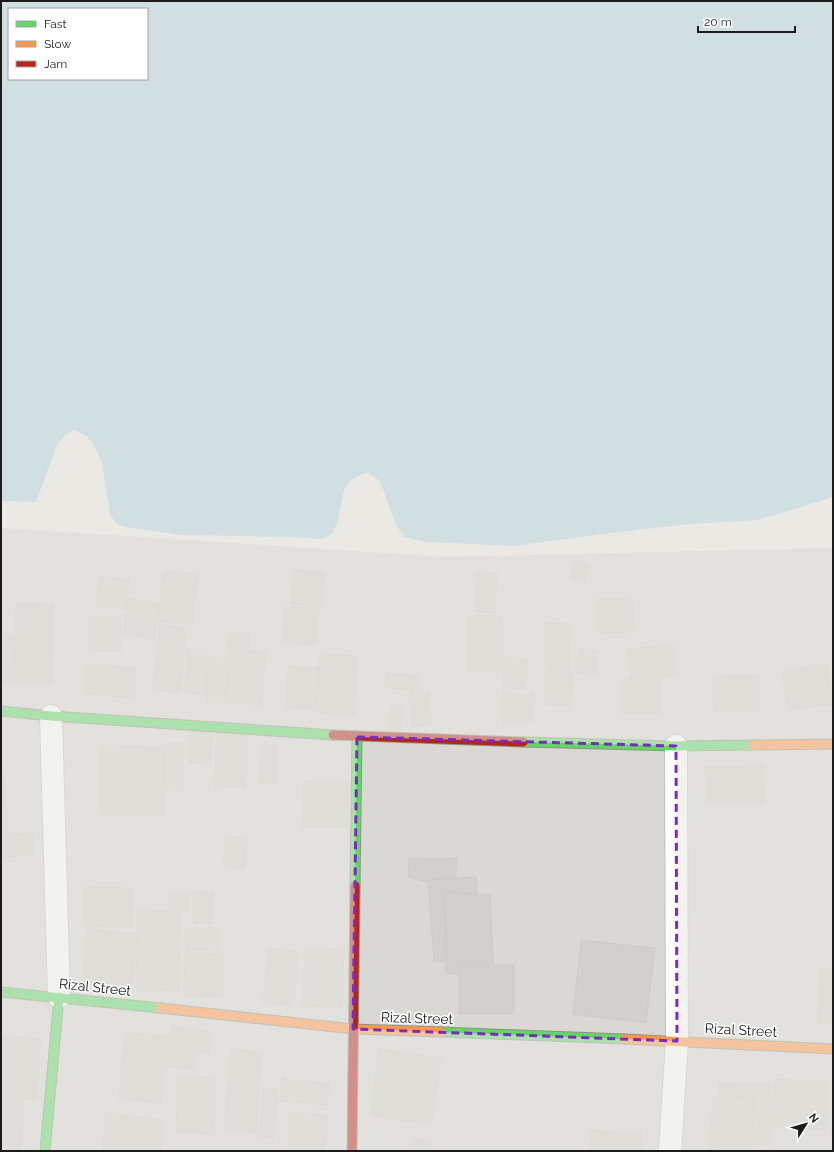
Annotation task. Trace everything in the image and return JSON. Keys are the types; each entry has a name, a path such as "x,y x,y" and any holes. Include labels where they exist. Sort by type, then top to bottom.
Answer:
{"street":[{"path":"1,711 51,716 357,737 676,746 833,744"},
{"path":"45,1151 59,996 51,716"},
{"path":"352,1151 357,737"},
{"path":"670,1151 677,1041 676,746"},
{"name":"Rizal Street","path":"1,992 59,996 353,1029 677,1041 833,1049"}],"highlighted area":[{"path":"357,737 676,746 677,1041 353,1029"}],"shaded area":[{"path":"1,528 446,557 833,548 833,1151 1,1151"}],"water":[{"path":"1,1 833,1 833,496 830,498 756,520 691,524 514,546 426,542 405,537 396,525 380,481 369,473 362,474 352,479 344,490 337,524 333,533 323,539 181,535 125,527 117,524 110,515 102,462 93,443 86,436 74,430 65,435 57,445 36,502 1,501"}],"building":[{"path":"574,561 588,564 584,581 571,577"},
{"path":"293,570 324,572 323,606 291,604"},
{"path":"163,571 198,574 196,602 161,600"},
{"path":"477,572 497,573 495,613 475,611"},
{"path":"99,577 129,580 126,609 96,606"},
{"path":"128,598 159,603 154,639 123,634"},
{"path":"632,598 634,632 598,633 597,599"},
{"path":"160,601 194,604 193,624 159,621"},
{"path":"16,603 53,604 52,682 14,682"},
{"path":"284,607 318,608 316,645 283,643"},
{"path":"468,616 502,616 503,671 468,672"},
{"path":"89,617 120,617 121,651 90,651"},
{"path":"546,623 570,624 569,671 546,671"},
{"path":"160,625 186,628 180,693 153,690"},
{"path":"229,631 250,634 248,650 227,647"},
{"path":"1,635 13,635 13,683 1,683"},
{"path":"673,645 676,675 631,680 627,649"},
{"path":"230,649 266,652 261,705 226,702"},
{"path":"579,649 598,651 596,675 577,673"},
{"path":"187,650 207,650 206,694 186,693"},
{"path":"319,654 357,656 355,715 318,713"},
{"path":"209,657 229,659 226,702 206,702"},
{"path":"505,657 527,659 525,689 503,687"},
{"path":"827,663 833,704 788,710 782,671"},
{"path":"86,664 136,668 134,698 84,694"},
{"path":"288,666 319,668 316,709 286,708"},
{"path":"546,671 574,673 571,706 544,704"},
{"path":"386,674 419,675 419,690 386,688"},
{"path":"758,675 760,711 714,712 713,676"},
{"path":"621,679 660,679 660,713 621,713"},
{"path":"410,692 429,692 430,725 411,726"},
{"path":"502,694 534,694 533,722 502,722"},
{"path":"392,703 404,706 399,731 388,729"},
{"path":"190,728 212,729 211,764 189,763"},
{"path":"217,733 248,735 245,788 214,786"},
{"path":"165,743 183,743 183,790 165,790"},
{"path":"261,744 278,745 276,784 259,783"},
{"path":"100,746 164,747 164,816 100,815"},
{"path":"763,766 764,802 707,803 706,767"},
{"path":"1,773 4,773 7,832 1,833"},
{"path":"304,781 348,782 348,827 303,827"},
{"path":"32,833 33,855 1,857 1,834"},
{"path":"225,836 247,838 245,869 223,867"},
{"path":"457,858 455,882 430,883 408,877 409,859"},
{"path":"476,877 482,958 434,962 428,880"},
{"path":"84,887 133,888 132,928 84,926"},
{"path":"213,891 213,923 194,923 193,892"},
{"path":"445,891 453,893 490,895 494,973 446,974"},
{"path":"168,894 188,894 188,910 168,910"},
{"path":"138,910 180,911 179,991 136,990"},
{"path":"186,928 218,928 218,950 186,949"},
{"path":"87,929 137,934 132,986 83,981"},
{"path":"581,940 655,948 646,1023 573,1014"},
{"path":"269,948 298,951 293,1006 263,1003"},
{"path":"305,948 344,949 342,1008 303,1006"},
{"path":"185,952 223,954 222,997 184,996"},
{"path":"459,965 514,965 514,1014 459,1014"},
{"path":"820,969 833,970 833,1024 818,1023"},
{"path":"171,1026 212,1032 209,1053 168,1047"},
{"path":"125,1032 167,1036 161,1103 119,1099"},
{"path":"1,1035 41,1039 36,1100 1,1097"},
{"path":"168,1049 196,1052 193,1070 166,1066"},
{"path":"231,1049 262,1052 256,1133 224,1130"},
{"path":"379,1049 441,1058 432,1124 371,1116"},
{"path":"178,1076 215,1077 214,1134 176,1132"},
{"path":"282,1079 329,1084 327,1105 280,1101"},
{"path":"775,1079 828,1082 826,1130 774,1127"},
{"path":"719,1083 772,1084 771,1145 718,1143"},
{"path":"263,1088 278,1089 274,1138 259,1137"},
{"path":"714,1098 755,1099 751,1151 708,1149"},
{"path":"1,1099 24,1100 21,1151 1,1151"},
{"path":"106,1113 164,1120 161,1151 102,1151"},
{"path":"290,1113 327,1115 325,1151 288,1151"},
{"path":"591,1130 642,1134 641,1151 590,1151"},
{"path":"412,1138 432,1141 431,1151 409,1151"}],"traffic: fast":[{"path":"1,711 51,716 333,735"},
{"path":"355,886 357,737"},
{"path":"523,742 676,746 753,745"},
{"path":"1,992 160,1008"},
{"path":"45,1151 59,997"},
{"path":"441,1032 624,1039"}],"traffic: slow":[{"path":"753,745 833,744"},
{"path":"160,1008 353,1029 441,1032"},
{"path":"624,1039 833,1049"}],"traffic: jam":[{"path":"333,735 523,742"},
{"path":"352,1151 355,886"}]}
